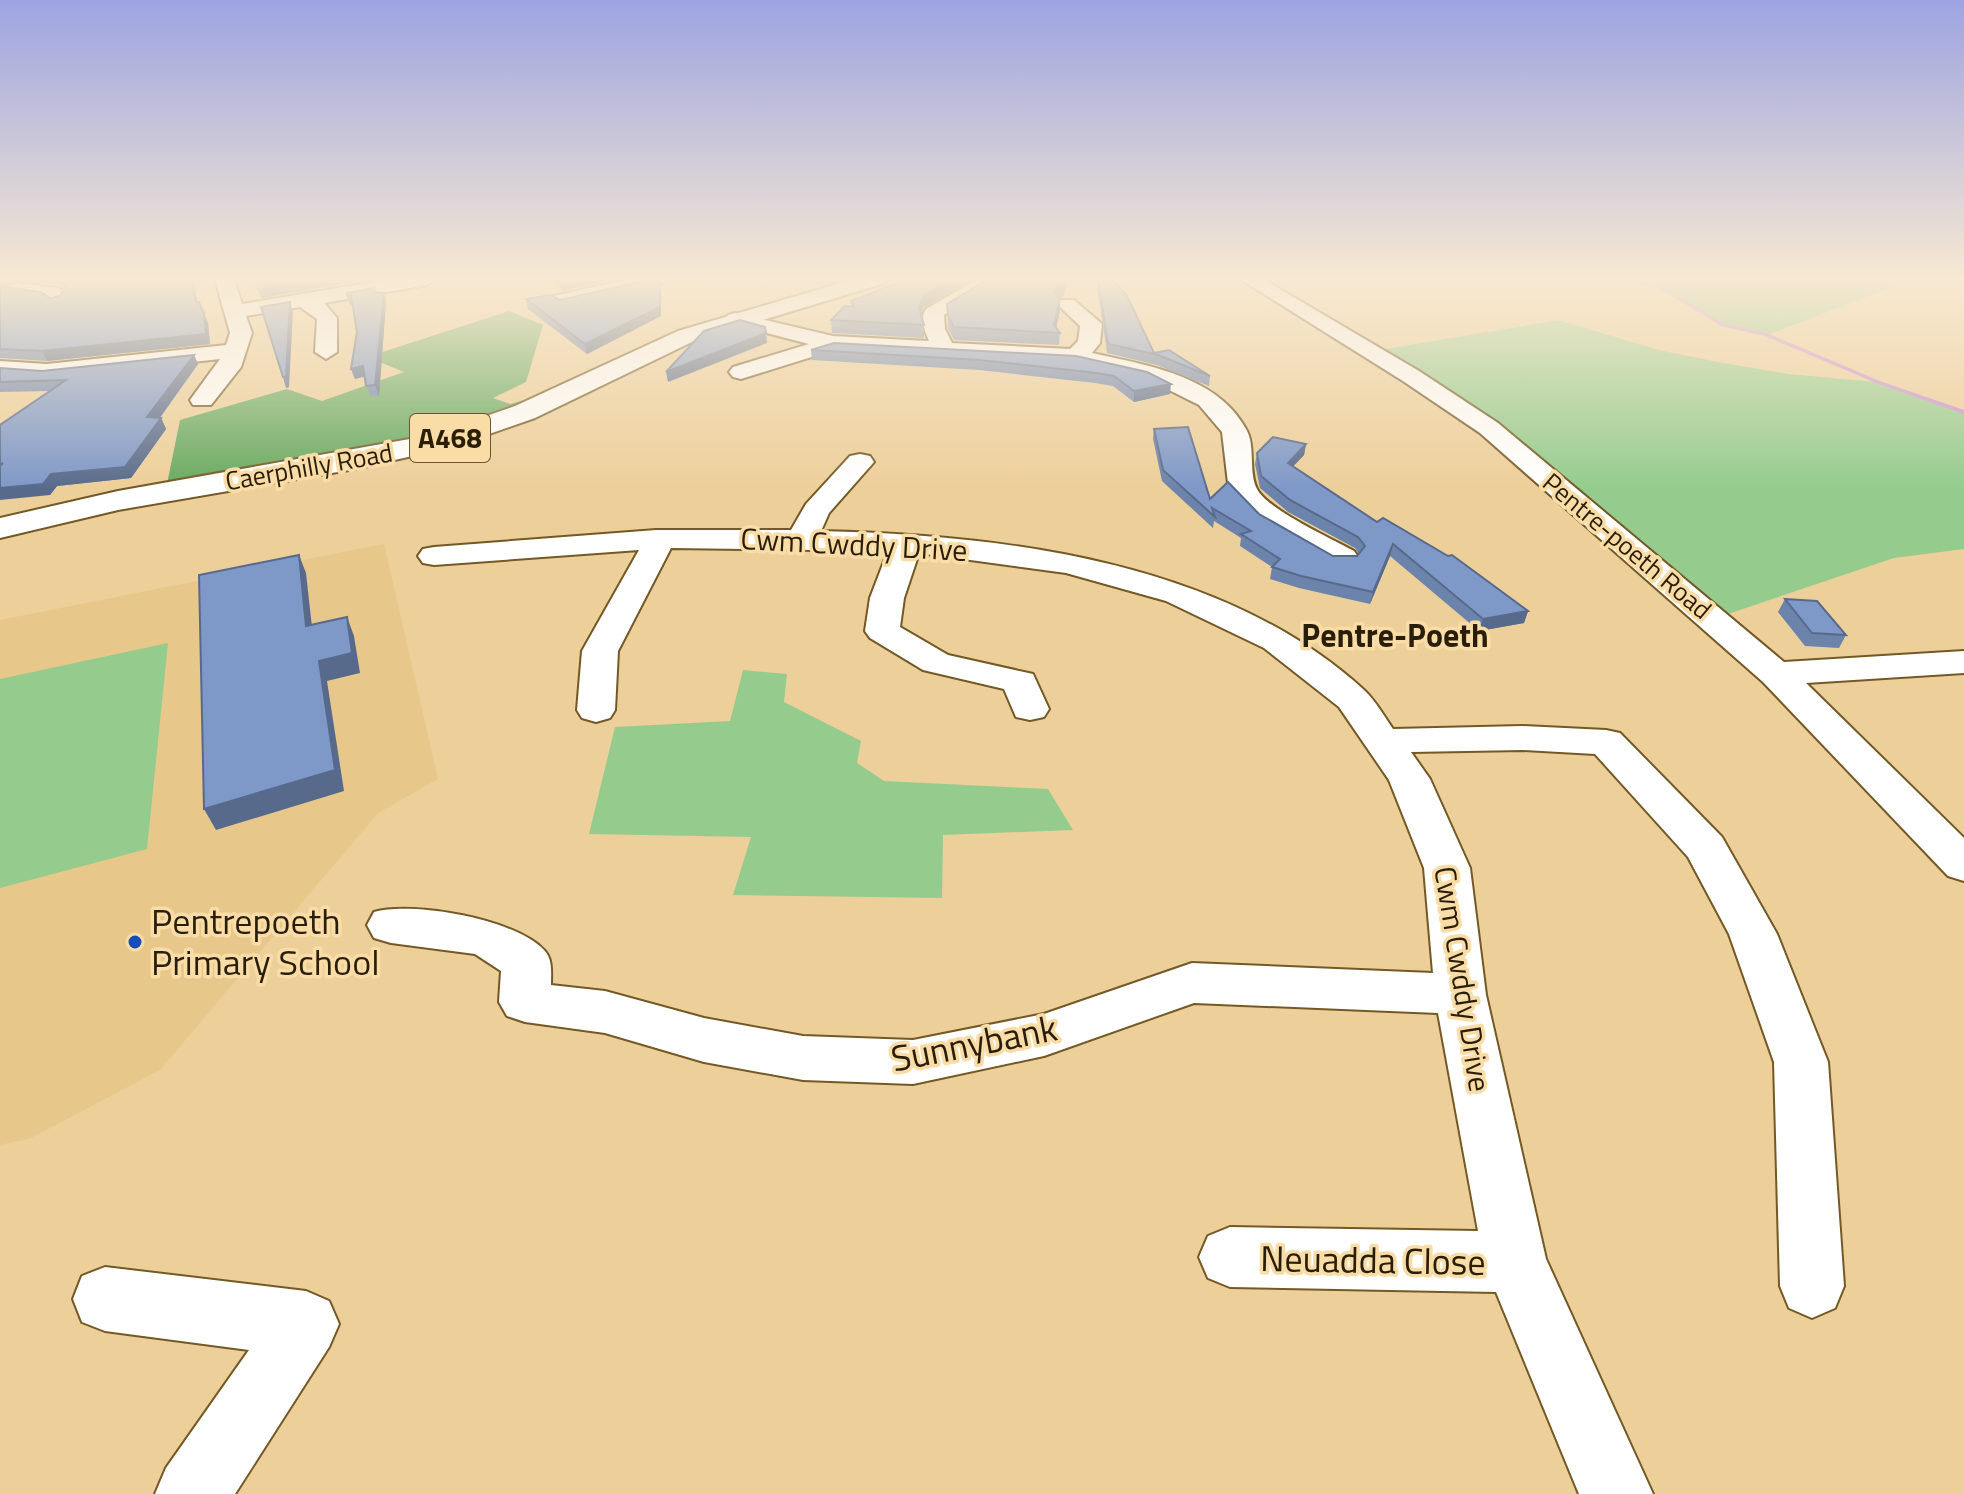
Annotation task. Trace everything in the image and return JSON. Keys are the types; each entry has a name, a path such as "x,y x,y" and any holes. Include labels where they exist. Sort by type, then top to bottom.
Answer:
{"main road":[{"name":"Caerphilly Road","path":"0,528 68,510 374,457 469,433 514,417 659,349"}],"street":[{"path":"0,368 47,371 214,354 236,349"},
{"path":"202,400 229,367 236,349"},
{"path":"741,372 815,349"},
{"path":"968,349 1076,356 1155,374 1208,400 1235,431 1243,492 1270,517 1343,558"},
{"path":"1076,356 1083,349"},
{"name":"Pentre-poeth Road","path":"1365,349 1489,428 1776,674 1964,865"},
{"path":"801,539 816,510 860,462"},
{"path":"596,710 600,651 660,539"},
{"name":"Cwm Cwddy Drive","path":"434,556 660,539 801,539 907,542 1068,564 1178,594 1276,641 1352,699 1409,779 1447,868 1460,995 1515,1262 1616,1494"},
{"path":"907,542 887,598 882,631 912,651 942,665 995,672 1020,682 1030,709"},
{"path":"1776,674 1964,662"},
{"path":"1381,741 1522,738 1606,742 1706,848 1753,934 1801,1062 1812,1286"},
{"name":"Sunnybank","path":"391,925 486,937 526,963 525,1002 605,1012 704,1040 803,1058 913,1062 1044,1035 1192,983 1381,989 1460,995"},
{"name":"Neuadda Close","path":"1230,1257 1515,1262"},
{"path":"105,1299 306,1324 192,1494"}],"shaded area":[{"name":"Pentrepoeth Primary School","path":"384,544 438,779 378,813 160,1070 31,1138 0,1145 0,620"}],"green space":[{"path":"393,349 536,349 526,382 493,398 510,404 543,395 469,433 167,484 180,420 287,389 322,401 404,372 367,357"},
{"path":"1655,349 1788,374 1878,382 1964,412 1964,549 1894,558 1725,615 1537,458 1517,436 1380,350"},
{"path":"168,643 147,849 0,888 0,679"},
{"path":"743,670 787,674 784,702 861,741 857,763 884,781 1048,789 1073,830 943,835 942,898 733,895 751,837 589,834 615,727 730,721"}],"building":[{"path":"0,349 64,349 42,351"},
{"path":"274,349 288,349 286,377 283,377"},
{"path":"354,349 379,349 375,385 366,386 363,366 351,369"},
{"path":"688,349 726,349 666,372"},
{"path":"940,349 1076,356 1147,372 1171,384 1134,391 1114,376 1096,373 979,360 811,350"},
{"path":"1129,349 1152,349 1154,353 1169,350 1210,376 1158,355"},
{"path":"194,355 147,417 161,418 125,467 51,474 43,484 0,488 0,466 3,463 0,464 0,425 66,380 0,382 0,368 42,371"},
{"path":"1188,427 1210,499 1228,482 1259,514 1333,556 1357,556 1365,546 1358,537 1290,500 1261,476 1257,453 1273,437 1306,444 1288,463 1377,522 1383,518 1448,556 1452,555 1528,611 1483,619 1393,544 1373,592 1272,567 1280,559 1241,534 1251,531 1212,508 1215,517 1163,470 1154,429"},
{"name":"Pentrepoeth Primary School","path":"299,555 306,626 347,617 352,653 319,661 335,770 204,809 199,575"},
{"path":"1785,599 1817,601 1846,635 1812,633"}],"waterway":[{"path":"1799,349 1878,382 1964,412"}],"place":[{"name":"Pentrepoeth Primary School","path":"135,942"}],"district":[{"name":"Pentre-Poeth","path":"1395,636"}]}
